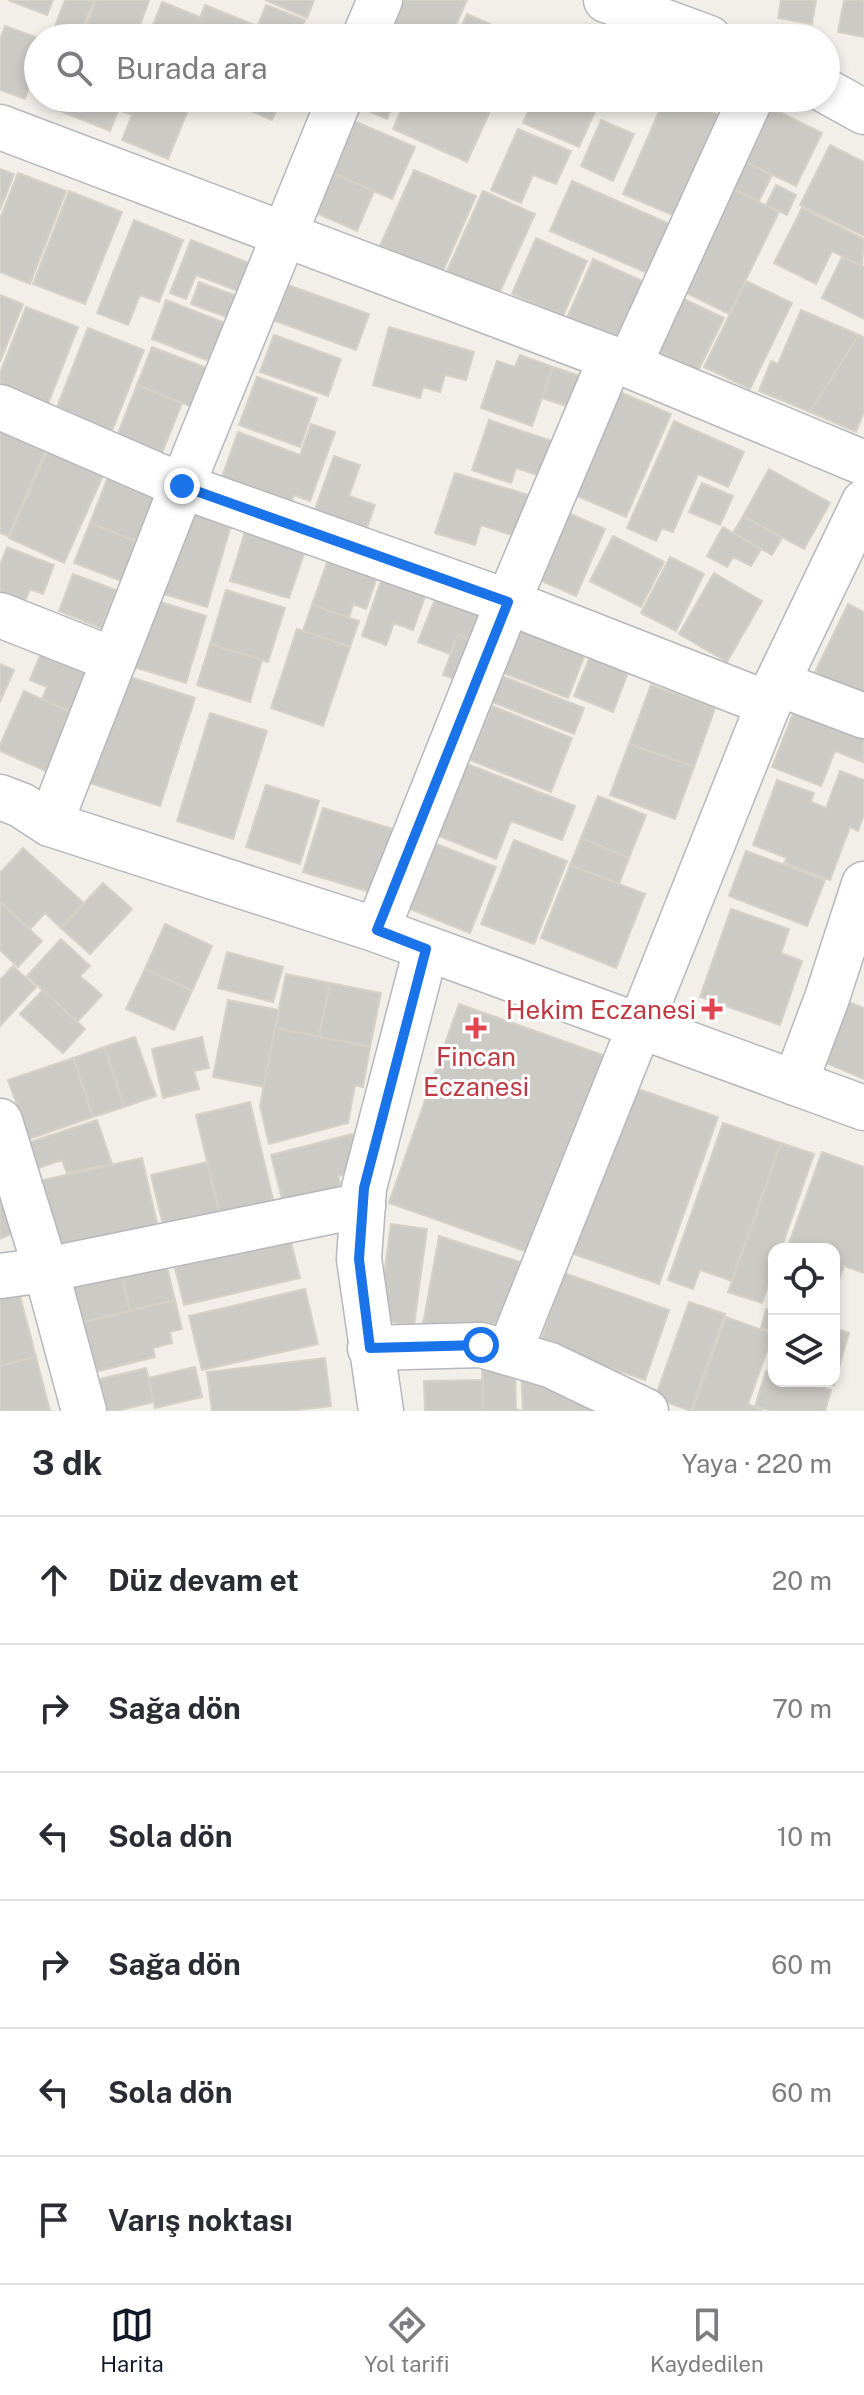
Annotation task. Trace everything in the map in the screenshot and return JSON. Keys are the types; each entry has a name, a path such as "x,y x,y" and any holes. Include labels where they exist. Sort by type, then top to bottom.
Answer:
{"street":[{"path":"370,24 380,0"},
{"path":"606,0 671,24"},
{"path":"840,99 864,112"},
{"path":"334,112 114,660 18,813 377,930 864,1108"},
{"path":"377,930 508,602 620,362 744,112"},
{"path":"0,127 620,362 864,463"},
{"path":"0,407 182,486 773,693 864,716"},
{"path":"509,1353 773,693 864,502"},
{"path":"0,615 114,660"},
{"path":"795,1083 864,884"},
{"path":"381,1411 359,1259 364,1188 426,949"},
{"path":"0,1121 46,1270 84,1411"},
{"path":"0,1276 46,1270 363,1205"},
{"path":"370,1348 481,1345 550,1365 646,1411"}],"building":[{"path":"8,0 53,0 47,15"},
{"path":"65,0 94,0 84,24 56,24"},
{"path":"96,0 149,1 140,24 87,24"},
{"path":"265,0 314,0 307,18"},
{"path":"392,0 467,0 456,24 382,22"},
{"path":"781,0 816,0 812,24 778,18"},
{"path":"844,0 864,0 864,37 840,32"},
{"path":"162,2 200,17 197,24 153,24"},
{"path":"205,5 252,24 197,24"},
{"path":"266,5 305,20 303,24 259,24"},
{"path":"467,14 490,24 462,24"},
{"path":"5,26 24,33 24,99 0,90 0,40"},
{"path":"62,112 117,112 110,131"},
{"path":"124,112 187,112 168,159 122,140 132,115"},
{"path":"253,112 276,112 272,120"},
{"path":"371,112 390,112 387,119"},
{"path":"400,112 490,112 467,162 393,129"},
{"path":"528,112 595,112 579,147 523,123"},
{"path":"659,112 711,112 736,123 675,216 623,194"},
{"path":"764,112 779,112 822,133 796,186 741,160"},
{"path":"347,118 415,147 392,199 325,170"},
{"path":"601,120 634,134 613,181 581,166"},
{"path":"518,129 571,151 556,184 533,175 521,203 491,190"},
{"path":"830,145 864,162 864,236 800,205"},
{"path":"741,160 772,175 759,201 727,186"},
{"path":"0,169 14,174 0,210"},
{"path":"325,170 374,191 357,231 307,209"},
{"path":"414,170 476,196 442,273 380,246"},
{"path":"18,173 66,191 30,284 0,272 0,219"},
{"path":"572,181 681,229 659,278 550,231"},
{"path":"721,183 779,212 729,314 672,286"},
{"path":"776,185 796,195 787,215 766,205"},
{"path":"69,191 122,212 85,304 33,284"},
{"path":"483,191 535,214 498,296 446,273"},
{"path":"802,208 864,239 862,266 832,251 816,284 774,263"},
{"path":"134,220 183,240 159,302 140,295 128,325 97,313"},
{"path":"536,238 587,261 563,316 512,294"},
{"path":"191,240 249,263 238,291 196,275 186,299 170,293"},
{"path":"842,257 864,267 864,319 822,298"},
{"path":"593,259 649,284 622,344 566,320"},
{"path":"746,281 792,303 750,389 704,367"},
{"path":"199,282 237,296 229,318 191,304"},
{"path":"288,285 369,314 356,350 275,321"},
{"path":"667,291 724,318 698,371 641,343"},
{"path":"0,295 23,304 0,362"},
{"path":"166,300 228,324 214,363 152,339"},
{"path":"26,307 78,327 48,404 0,385 0,373"},
{"path":"801,310 859,335 810,412 759,391 771,361 778,364"},
{"path":"389,327 474,352 466,380 445,375 440,392 423,387 420,398 373,385"},
{"path":"88,328 144,350 110,436 54,415"},
{"path":"274,335 341,359 328,396 260,372"},
{"path":"859,335 864,337 864,412 856,432 810,412"},
{"path":"152,347 207,368 192,407 137,385"},
{"path":"520,355 553,367 532,426 481,408 497,361 515,367"},
{"path":"553,367 586,378 575,409 542,398"},
{"path":"257,377 317,398 300,447 239,425"},
{"path":"137,385 182,403 162,453 117,436"},
{"path":"613,389 671,414 626,517 568,492"},
{"path":"489,420 561,444 541,476 516,468 511,483 472,470"},
{"path":"674,421 744,452 728,487 698,474 673,532 662,528 656,541 627,528"},
{"path":"311,424 335,432 310,501 294,495 287,513 218,488 238,432 300,455"},
{"path":"0,428 47,448 8,536 0,533"},
{"path":"49,447 105,471 64,563 9,538"},
{"path":"334,456 360,465 349,496 375,505 364,536 312,518"},
{"path":"769,469 830,503 804,549 743,516"},
{"path":"455,473 535,497 521,538 481,525 475,545 435,533"},
{"path":"108,477 158,496 140,543 90,523"},
{"path":"702,483 733,496 720,525 689,512"},
{"path":"189,509 232,522 207,607 164,594"},
{"path":"566,512 605,529 576,596 537,579"},
{"path":"743,516 782,538 772,555 733,533"},
{"path":"90,523 140,543 124,582 74,563"},
{"path":"723,527 761,549 751,566 733,557 727,567 707,556"},
{"path":"245,532 305,551 289,598 230,581"},
{"path":"613,536 664,562 641,607 590,581"},
{"path":"7,547 54,565 43,594 30,589 20,613 0,606 0,565"},
{"path":"670,557 704,574 676,631 641,613"},
{"path":"328,560 377,577 366,609 353,604 349,618 312,605"},
{"path":"714,573 762,601 727,662 679,634"},
{"path":"73,574 116,590 101,628 59,611"},
{"path":"383,575 427,591 413,630 394,623 386,645 362,636"},
{"path":"226,590 285,608 268,662 210,644"},
{"path":"438,592 489,611 477,642 458,635 450,654 418,642"},
{"path":"154,600 206,616 186,683 134,667"},
{"path":"848,604 864,612 864,695 815,672"},
{"path":"312,605 359,621 350,647 303,631"},
{"path":"520,623 587,649 568,698 501,672"},
{"path":"297,629 350,647 323,726 271,708"},
{"path":"458,635 480,644 465,683 443,675"},
{"path":"210,644 262,660 250,702 197,685"},
{"path":"592,652 630,667 613,712 574,696"},
{"path":"41,653 91,676 74,714 42,700 47,687 30,680"},
{"path":"0,664 14,670 0,702"},
{"path":"124,675 195,698 160,806 90,783"},
{"path":"502,676 584,708 574,734 492,702"},
{"path":"651,685 715,708 694,767 629,744"},
{"path":"24,691 74,714 48,772 0,751"},
{"path":"492,706 572,738 551,792 470,760"},
{"path":"795,709 864,736 863,762 835,751 821,786 772,767"},
{"path":"210,713 267,731 233,839 177,821"},
{"path":"629,744 694,767 675,819 610,795"},
{"path":"462,762 575,806 562,840 511,821 496,859 434,834"},
{"path":"840,771 864,780 864,814 858,831 850,827 830,880 784,863 787,858 753,845 777,780 814,793 811,802 826,808"},
{"path":"266,785 319,801 300,864 246,847"},
{"path":"598,796 646,815 629,858 581,838"},
{"path":"323,808 403,832 383,896 303,872"},
{"path":"581,838 629,858 619,884 570,865"},
{"path":"514,840 567,861 534,944 481,924"},
{"path":"431,842 496,867 470,933 405,907"},
{"path":"23,848 84,903 61,928 45,913 30,929 0,902 0,873"},
{"path":"746,851 825,880 807,926 729,896"},
{"path":"570,865 645,894 616,968 541,938"},
{"path":"103,883 132,909 90,954 61,928"},
{"path":"0,902 42,941 18,967 0,950"},
{"path":"731,909 789,929 781,953 802,961 780,1025 700,997"},
{"path":"165,924 212,946 192,991 145,969"},
{"path":"61,939 90,966 80,976 102,995 77,1022 27,976"},
{"path":"227,952 283,967 273,1002 218,988"},
{"path":"13,966 36,987 0,1026 0,980"},
{"path":"145,969 192,991 174,1030 126,1009"},
{"path":"286,974 330,983 319,1037 275,1028"},
{"path":"330,983 381,993 370,1047 319,1037"},
{"path":"43,990 85,1029 63,1053 20,1014"},
{"path":"839,998 864,1008 864,1079 814,1058"},
{"path":"228,1000 279,1010 264,1087 213,1077"},
{"path":"459,1004 606,1056 536,1255 389,1203"},
{"path":"275,1028 370,1047 363,1087 355,1085 348,1123 269,1144 260,1106"},
{"path":"135,1037 156,1096 124,1107 104,1047"},
{"path":"202,1037 209,1068 194,1071 199,1089 163,1098 152,1049"},
{"path":"104,1047 124,1107 93,1117 73,1058"},
{"path":"73,1058 93,1117 29,1139 8,1080"},
{"path":"624,1084 718,1117 659,1284 565,1251"},
{"path":"250,1102 275,1208 221,1220 196,1115"},
{"path":"97,1120 112,1164 67,1173 62,1160 36,1169 27,1143"},
{"path":"723,1123 781,1143 732,1281 700,1270 693,1289 668,1280"},
{"path":"352,1134 361,1171 338,1176 345,1201 286,1215 271,1155"},
{"path":"781,1143 814,1154 783,1243 768,1243 768,1286 762,1303 728,1292"},
{"path":"822,1152 864,1167 864,1273 844,1266 840,1278 840,1243 789,1243"},
{"path":"142,1158 160,1236 56,1259 39,1181"},
{"path":"207,1162 221,1220 165,1233 151,1175"},
{"path":"0,1184 26,1227 0,1239"},
{"path":"286,1223 300,1278 184,1305 171,1251"},
{"path":"391,1224 427,1229 414,1325 378,1320"},
{"path":"439,1236 520,1262 505,1324 423,1324"},
{"path":"164,1255 175,1300 130,1311 119,1266"},
{"path":"119,1266 130,1311 76,1324 65,1279"},
{"path":"564,1273 669,1310 645,1380 540,1344"},
{"path":"305,1289 318,1344 202,1370 189,1316"},
{"path":"19,1292 36,1357 0,1366 0,1297"},
{"path":"175,1300 182,1329 170,1332 172,1343 153,1348 155,1357 87,1374 76,1324"},
{"path":"689,1302 725,1314 691,1411 655,1398"},
{"path":"766,1309 768,1330 761,1328"},
{"path":"726,1317 768,1332 768,1348 748,1404 763,1411 692,1411"},
{"path":"840,1330 849,1333 840,1364"},
{"path":"36,1357 50,1411 0,1411 0,1366"},
{"path":"325,1358 331,1406 288,1411 212,1411 207,1372"},
{"path":"515,1364 516,1409 523,1411 483,1411 482,1365"},
{"path":"195,1367 202,1397 155,1408 148,1378"},
{"path":"146,1368 154,1402 116,1411 99,1411 92,1381"},
{"path":"521,1370 606,1411 523,1411"},
{"path":"766,1371 768,1387 821,1387 831,1390 825,1411 772,1411 755,1406"},
{"path":"483,1380 483,1411 425,1411 424,1381"}],"place":[{"name":"Hekim Eczanesi","path":"712,1009"},
{"name":"Fincan Eczanesi","path":"476,1028"}],"route":[{"path":"182,486 508,602 377,930 426,949 364,1188 359,1259 370,1348 481,1345"}]}
